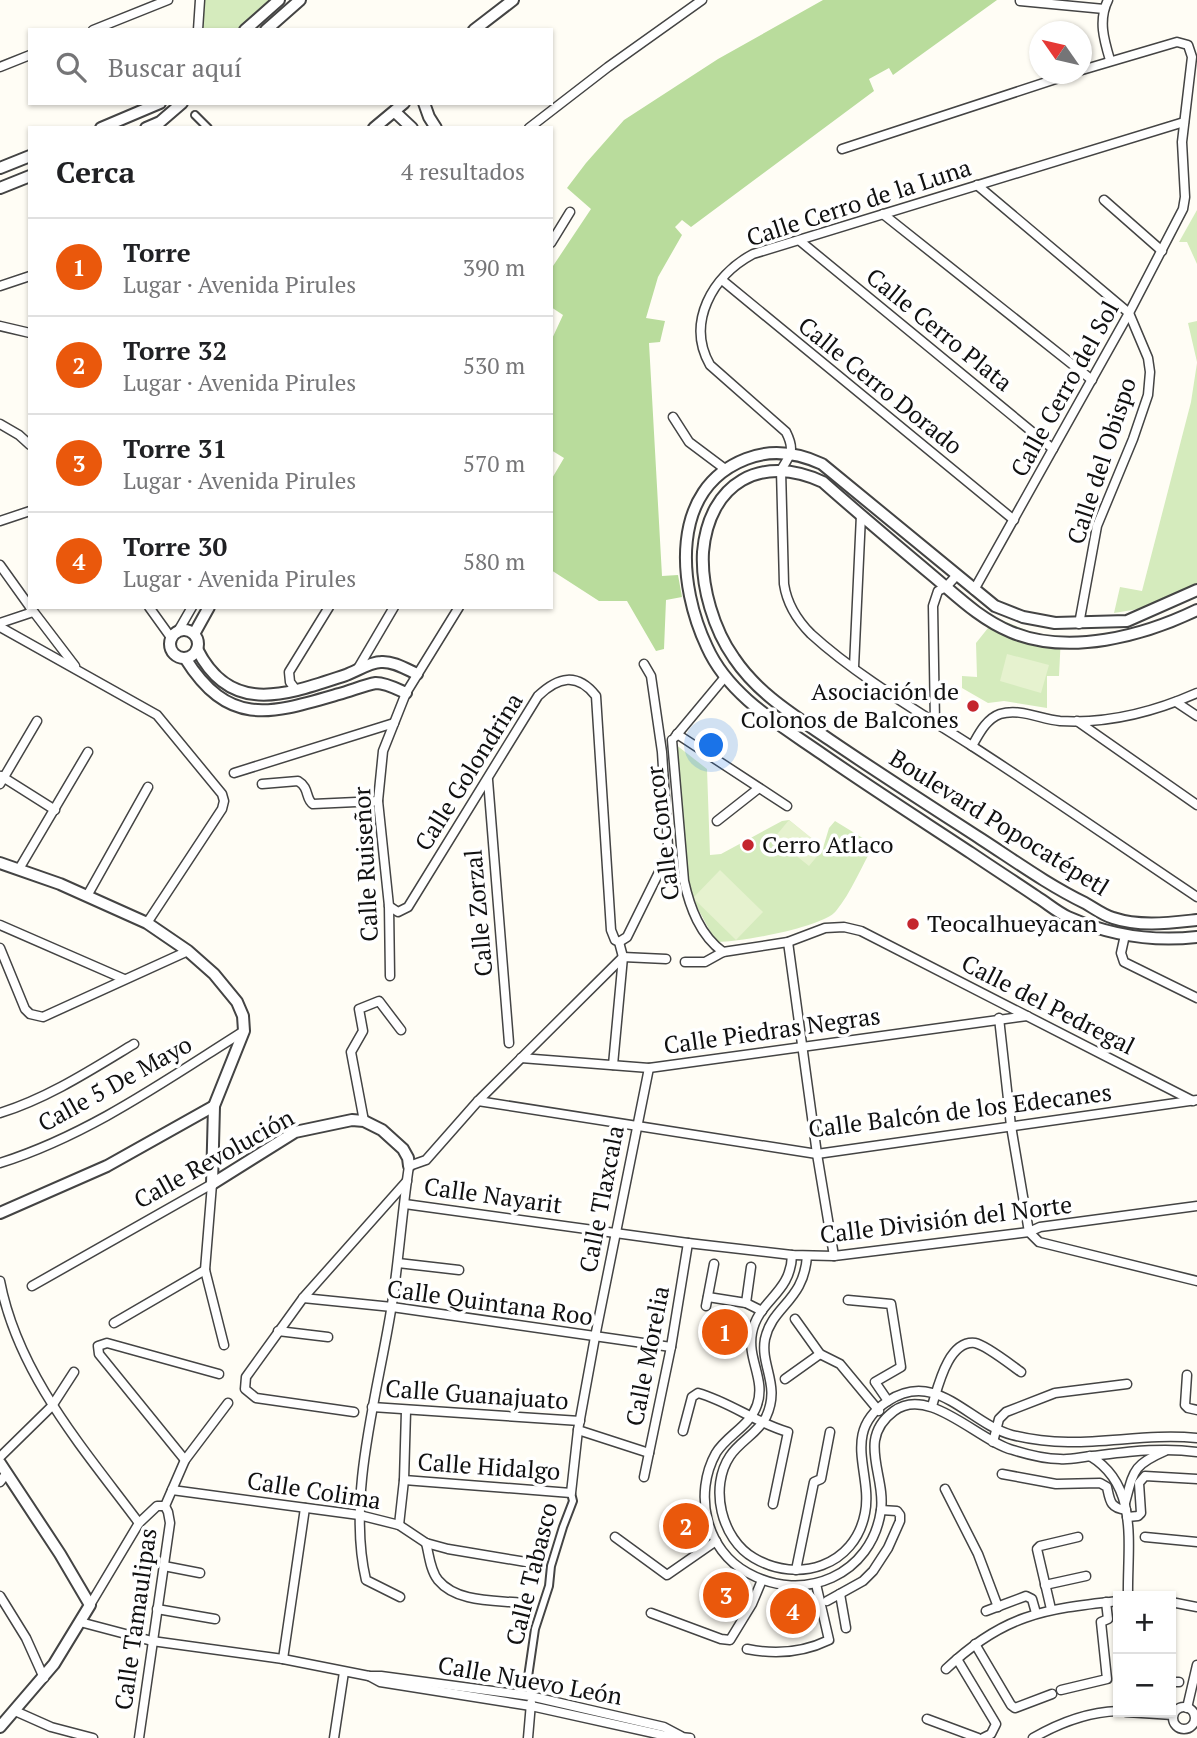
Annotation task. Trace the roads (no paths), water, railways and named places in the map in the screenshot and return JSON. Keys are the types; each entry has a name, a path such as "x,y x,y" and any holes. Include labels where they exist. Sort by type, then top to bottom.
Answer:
{"street":[{"path":"98,28 167,0"},
{"path":"198,28 200,0"},
{"path":"248,28 279,0"},
{"path":"268,28 300,0"},
{"path":"477,28 513,0"},
{"path":"532,126 618,59 702,0"},
{"path":"1108,0 1104,9 1103,36 1110,60"},
{"path":"1020,1 1104,9"},
{"path":"1092,66 1177,42 1188,45 1192,57 1184,122"},
{"path":"0,67 28,56"},
{"path":"842,149 1040,84"},
{"path":"106,126 155,105"},
{"path":"160,105 162,120"},
{"path":"150,126 180,105"},
{"path":"377,126 402,105"},
{"path":"425,105 435,126"},
{"path":"396,112 410,126"},
{"path":"195,115 206,126"},
{"name":"Calle Cerro de la Luna","path":"791,454 792,444 786,432 710,365 703,353 699,336 701,320 712,291 743,259 752,254 1184,122"},
{"name":"Calle Cerro del Sol","path":"974,590 1163,251 1185,204 1182,147 1184,122"},
{"path":"0,168 24,158 28,177 0,188"},
{"path":"977,186 1129,313"},
{"path":"1104,200 1163,251"},
{"path":"553,240 570,212"},
{"path":"883,214 1092,380"},
{"name":"Calle Cerro Plata","path":"800,241 1054,449"},
{"path":"0,286 28,277"},
{"name":"Calle Cerro Dorado","path":"722,280 1014,520"},
{"name":"Calle del Obispo","path":"1079,624 1097,526 1133,439 1148,394 1148,358 1129,313"},
{"path":"0,326 28,333"},
{"path":"673,417 689,442 725,469"},
{"path":"0,424 28,443"},
{"name":"Boulevard Popocatépetl","path":"1197,590 1127,621 1079,624 1023,617 993,605 822,464 791,454 768,453 751,457 725,469 699,499 693,511 685,548 686,573 693,609 707,648 725,677 765,715 1067,917 1125,935 1169,940 1197,937"},
{"path":"791,454 781,470 786,598 793,612 811,634 935,723 1197,897"},
{"name":"Boulevard Popocatépetl","path":"1197,610 1166,625 1094,643 1053,641 1012,633 985,618 946,587 823,482 803,473 781,470 763,472 736,484 719,502 706,534 703,555 706,590 719,631 749,678 776,702 873,769 1073,898 1113,918 1137,923 1149,925 1197,920"},
{"path":"0,521 28,512"},
{"path":"854,667 861,515"},
{"path":"0,565 28,605"},
{"path":"935,723 933,606 938,591 956,576"},
{"path":"985,618 993,605"},
{"path":"0,625 31,609 79,671"},
{"path":"151,609 174,636"},
{"path":"191,609 174,636 172,649 175,654 185,658 195,675 217,697 240,707 262,712 279,711 377,683 406,693"},
{"path":"194,635 208,609"},
{"path":"296,690 290,682 289,672 328,609"},
{"path":"358,670 393,609"},
{"name":"Calle Ruiseñor","path":"390,976 389,906 379,801 383,751 406,693 458,609"},
{"path":"0,625 157,715 222,794 222,809 147,923"},
{"path":"174,636 186,631 194,635 198,643 197,649 185,658"},
{"path":"197,649 203,661 220,680 245,694 259,696 296,690 380,662 393,664 417,674"},
{"path":"717,664 725,656 733,656"},
{"path":"620,942 627,937 668,852 662,752 651,676 644,664"},
{"path":"662,752 725,677"},
{"name":"Calle Golondrina","path":"389,906 398,912 408,907 538,696 556,682 574,680 590,688 596,696 611,930 615,940 620,942 623,957 613,1065"},
{"path":"972,746 990,719 1000,715 1012,713 1058,721 1101,720 1176,702 1197,693"},
{"path":"765,715 776,702"},
{"path":"1176,702 1197,716"},
{"path":"37,721 1,779 55,810"},
{"path":"1077,721 1197,805"},
{"path":"234,773 394,723"},
{"path":"675,737 787,806"},
{"name":"Calle Concor","path":"675,737 687,897 705,934 723,951"},
{"path":"19,869 88,752"},
{"name":"Calle Zorzal","path":"488,780 509,1043"},
{"path":"262,784 299,781 307,790 310,803 379,801"},
{"path":"87,896 148,787"},
{"path":"717,821 759,788"},
{"path":"0,863 87,896 147,923 188,951 214,974 237,1002 243,1016 244,1031 214,1106 212,1184 205,1269 224,1345"},
{"path":"0,925 124,979"},
{"name":"Calle del Pedregal","path":"685,962 705,962 723,951 788,942 825,929 844,927 861,931 1195,1101"},
{"path":"1125,935 1121,953 1124,962 1197,998"},
{"path":"788,942 834,1256"},
{"path":"0,948 25,1009 43,1017 188,951"},
{"path":"409,1166 426,1160 478,1101 623,957 666,959"},
{"path":"400,1597 366,1580 359,1515 372,1407 392,1307 409,1166 403,1149 393,1139 364,1121 351,1052 363,1031 359,1009 379,1001 401,1030"},
{"name":"Calle Piedras Negras","path":"521,1058 649,1068 1027,1016"},
{"path":"999,1018 1011,1126 1028,1233 1039,1242 1197,1281"},
{"name":"Calle 5 De Mayo","path":"0,1163 33,1152 89,1126 244,1031"},
{"path":"0,1114 84,1075 134,1044"},
{"name":"Calle Tlaxcala","path":"594,1337 649,1068"},
{"name":"Calle Balcón de los Edecanes","path":"478,1101 817,1154 1195,1101"},
{"path":"0,1213 107,1166 214,1106"},
{"name":"Calle Revolución","path":"32,1286 212,1184 295,1132 352,1120 364,1121"},
{"path":"354,1412 256,1398 245,1389 246,1377 303,1298 407,1181"},
{"name":"Calle Nayarit","path":"405,1204 616,1232"},
{"name":"Calle División del Norte","path":"616,1232 792,1255 834,1256 1028,1233 1040,1227 1197,1206"},
{"name":"Calle Morelia","path":"644,1477 671,1347 688,1243"},
{"path":"792,1255 792,1270 780,1290 762,1311 752,1330 751,1357 760,1386 756,1408 716,1453 708,1474 704,1499 705,1513 716,1541 732,1562 746,1573 775,1584 816,1584 842,1573 859,1559 873,1537 881,1510 874,1450 878,1430 885,1419 900,1407 909,1404 932,1406 993,1442 1042,1458 1063,1460 1172,1448 1197,1452"},
{"path":"807,1256 806,1273 792,1299 772,1322 764,1342 772,1383 771,1401 762,1423 737,1447 724,1468 719,1492 720,1506 729,1531 742,1550 751,1557 779,1569 796,1570 818,1569 838,1558 862,1527 867,1500 861,1448 864,1431 878,1409 888,1401 912,1390 936,1393 997,1429 1040,1440 1088,1443 1175,1436 1197,1438"},
{"path":"398,1263 459,1270"},
{"path":"714,1264 707,1301 746,1303 762,1311"},
{"path":"746,1303 751,1267"},
{"path":"114,1323 205,1269"},
{"path":"0,1281 12,1326 52,1406 139,1523"},
{"path":"780,1290 792,1299"},
{"name":"Calle Quintana Roo","path":"303,1298 392,1307 671,1347"},
{"path":"848,1300 891,1304 901,1367 875,1382 888,1401"},
{"path":"795,1319 820,1354 840,1364 885,1419"},
{"path":"278,1331 328,1337"},
{"name":"Calle Tabasco","path":"528,1738 531,1701 528,1677 534,1629 549,1586 551,1566 573,1502 571,1493 579,1426 594,1337"},
{"path":"185,1460 99,1354 98,1346 107,1343 219,1374"},
{"path":"932,1406 955,1350 965,1344 980,1345 1021,1372"},
{"path":"785,1379 820,1354"},
{"path":"0,1457 52,1406 74,1372"},
{"path":"1187,1375 1185,1405 1197,1410"},
{"path":"993,1442 1003,1413 1055,1393 1127,1384"},
{"path":"683,1431 692,1397 698,1393 719,1399 762,1423 788,1432 774,1504"},
{"path":"0,1727 44,1678 139,1523 157,1506 165,1506 185,1460 228,1403"},
{"name":"Calle Guanajuato","path":"372,1407 579,1426 649,1453"},
{"path":"399,1525 404,1480 406,1411"},
{"path":"796,1570 814,1482 821,1479 830,1432"},
{"path":"1128,1591 1126,1510 1136,1469 1143,1461 1172,1448"},
{"path":"1090,1456 1114,1475 1126,1510"},
{"path":"0,1463 3,1478 60,1554 90,1605"},
{"path":"1002,1474 1056,1484 1100,1483 1107,1487 1110,1503 1114,1507 1138,1516 1141,1513 1139,1483 1145,1476 1197,1479"},
{"name":"Calle Hidalgo","path":"404,1480 571,1493"},
{"path":"946,1489 978,1554 998,1606"},
{"name":"Calle Colima","path":"172,1490 359,1515 399,1525 425,1543 526,1562"},
{"name":"Calle Tamaulipas","path":"139,1738 170,1523 165,1506"},
{"path":"283,1659 305,1508"},
{"path":"827,1601 863,1581 873,1572 888,1548 900,1515 891,1510 881,1510"},
{"path":"615,1537 667,1575 716,1541"},
{"path":"1051,1609 1037,1549 1077,1537"},
{"path":"1145,1537 1197,1542"},
{"path":"425,1543 434,1573 450,1590 467,1597 522,1602"},
{"path":"164,1566 200,1573"},
{"path":"775,1584 779,1569"},
{"path":"1045,1585 1086,1576"},
{"path":"651,1613 730,1640 752,1604 762,1580"},
{"path":"747,1649 770,1654 790,1653 829,1640 816,1584"},
{"path":"840,1594 846,1628"},
{"path":"0,1596 26,1638 44,1678"},
{"path":"986,1611 1026,1596 1032,1599 1036,1613"},
{"path":"946,1669 975,1644 1017,1619 1051,1609 1113,1601"},
{"path":"1061,1690 1107,1679 1101,1622 1108,1619 1106,1602"},
{"path":"1176,1603 1197,1607"},
{"path":"157,1609 215,1619"},
{"name":"Calle Nuevo León","path":"80,1622 152,1641 283,1659 369,1676 380,1682 531,1701 662,1735 685,1737"},
{"path":"975,1644 1015,1708 1052,1694"},
{"path":"927,1720 980,1738 991,1734 996,1724 957,1659"},
{"path":"1187,1707 1197,1665"},
{"path":"334,1738 344,1672"},
{"path":"1176,1712 1187,1707"},
{"path":"1173,1717 1179,1734 1195,1727 1194,1713 1187,1707"},
{"path":"15,1711 61,1730 93,1738"},
{"path":"1033,1738 1084,1716 1113,1712"}],"place":[{"name":"Asociación de Colonos de Balcones","path":"973,706"},
{"name":"Cerro Atlaco","path":"748,845"},
{"name":"Teocalhueyacan","path":"913,924"},
{"name":"Torre","path":"725,1332"},
{"name":"Torre 32","path":"686,1526"},
{"name":"Torre 31","path":"726,1595"},
{"name":"Torre 30","path":"793,1611"}]}
